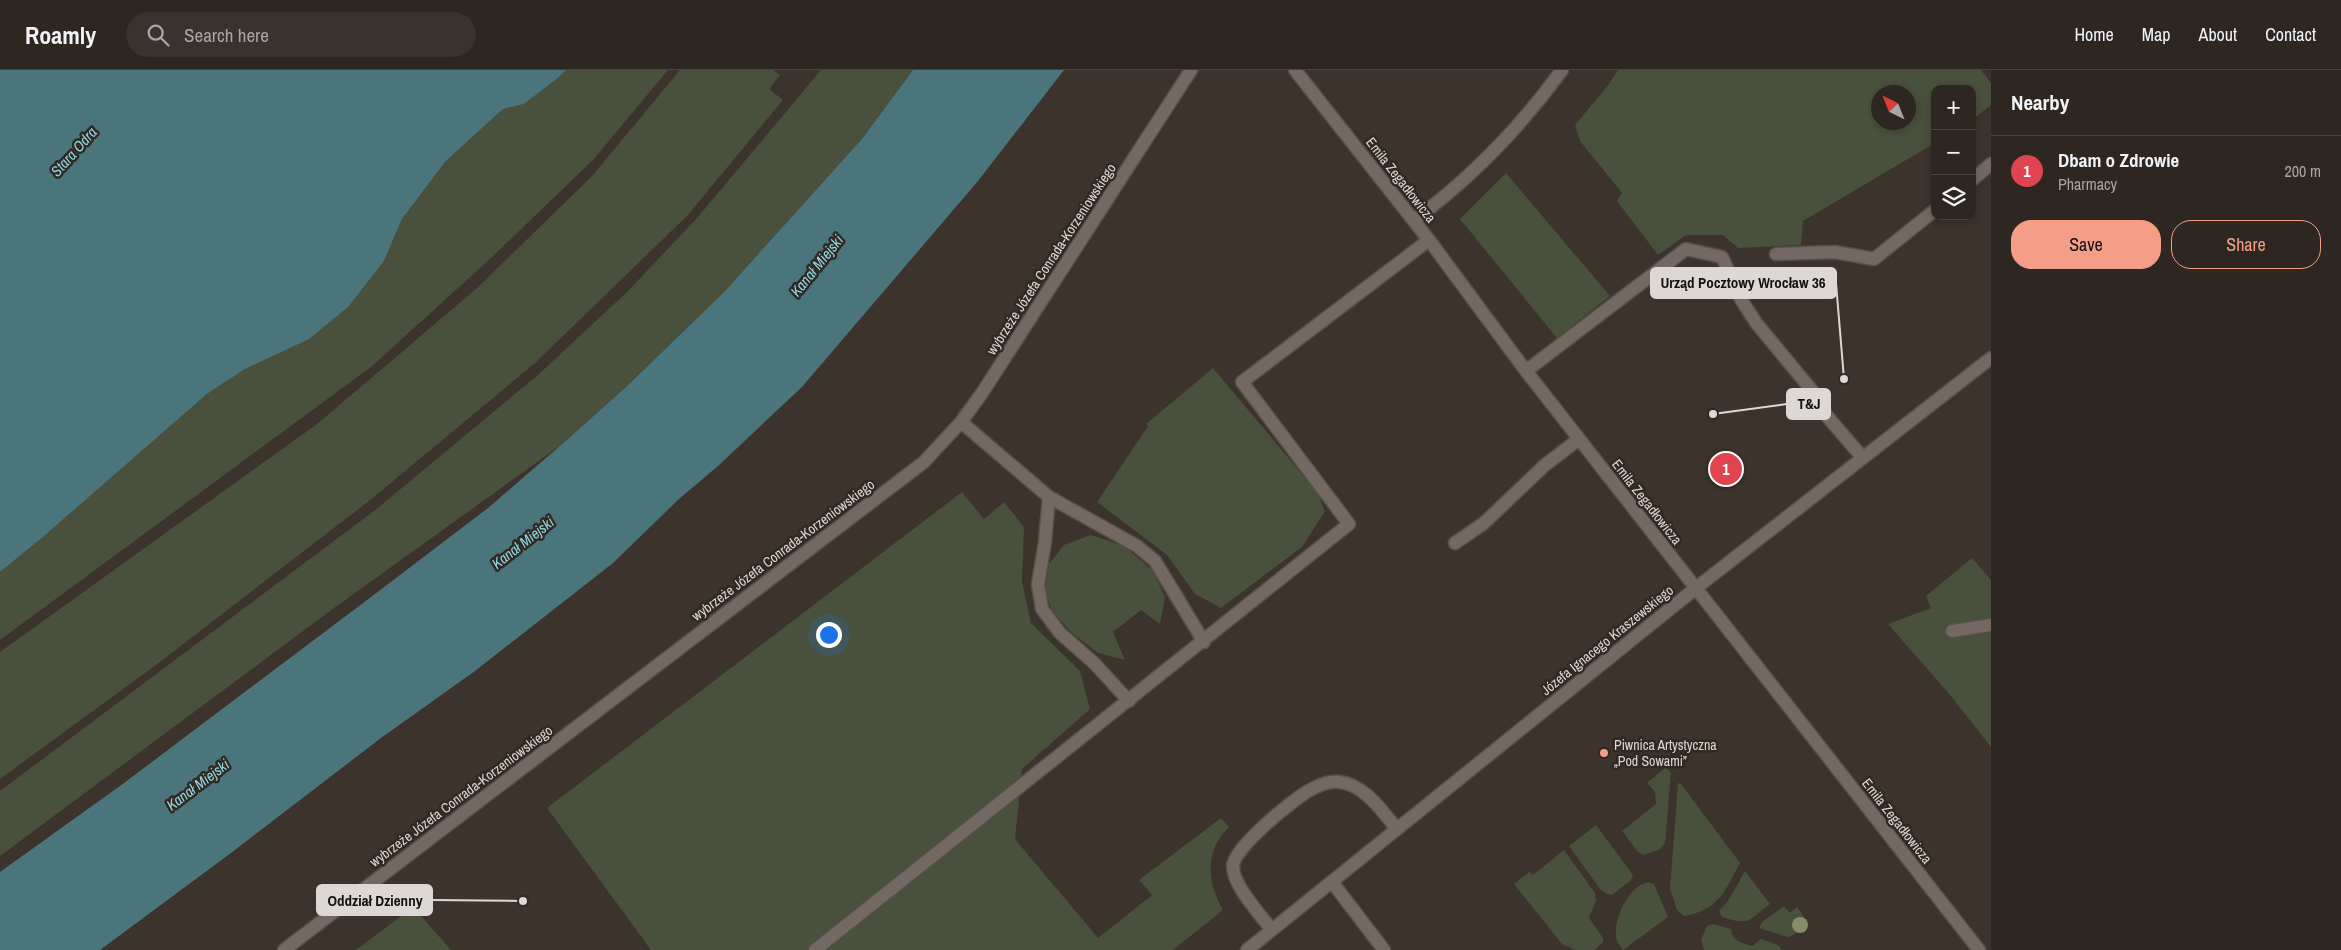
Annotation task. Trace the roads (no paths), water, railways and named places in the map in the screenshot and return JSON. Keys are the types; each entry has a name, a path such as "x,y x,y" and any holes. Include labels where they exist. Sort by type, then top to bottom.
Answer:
{"street":[{"name":"wybrzeże Józefa Conrada-Korzeniowskiego","path":"284,950 924,462 961,422 982,393 1191,70"},
{"name":"Emila Zegadłowicza","path":"1295,70 1414,220 1526,371 1979,950"},
{"path":"1414,220 1439,202 1469,175 1503,140 1562,70"},
{"path":"1976,177 1991,164"},
{"path":"1776,254 1835,252 1874,259 1931,213"},
{"path":"815,950 1204,642 1349,524 1242,382 1429,240"},
{"path":"1526,371 1686,249 1722,257 1742,301 1757,324 1819,399 1826,415 1863,458"},
{"name":"Józefa Ignacego Kraszewskiego","path":"1247,950 1696,588 1991,358"},
{"path":"961,422 1049,497 1137,546 1155,561 1204,642"},
{"path":"1455,543 1484,523 1545,465 1580,439"},
{"path":"1049,497 1046,542 1038,584 1042,609 1060,633 1094,663 1129,701"},
{"path":"1952,631 1991,625"},
{"path":"1272,930 1236,880 1233,865 1237,854 1247,841 1308,791 1322,784 1338,782 1349,784 1361,791 1397,828"},
{"path":"1332,882 1384,950"}],"water":[{"name":"Stara Odra","path":"0,70 566,70 524,104 503,109 445,162 402,219 384,261 348,307 309,339 245,369 207,394 0,572"},
{"name":"Kanał Miejski","path":"913,70 1064,70 978,181 802,387 718,466 679,499 613,563 475,671 381,738 100,950 0,950 0,872 124,783 488,508 561,445 627,386 724,292 861,140"}],"place":[{"name":"Urząd Pocztowy Wrocław 36","path":"1844,379"},
{"name":"T&J","path":"1713,414"},
{"name":"Dbam o Zdrowie","path":"1726,469"},
{"name":"Piwnica Artystyczna „Pod Sowami”","path":"1604,753"},
{"name":"Oddział Dzienny","path":"523,901"}]}
